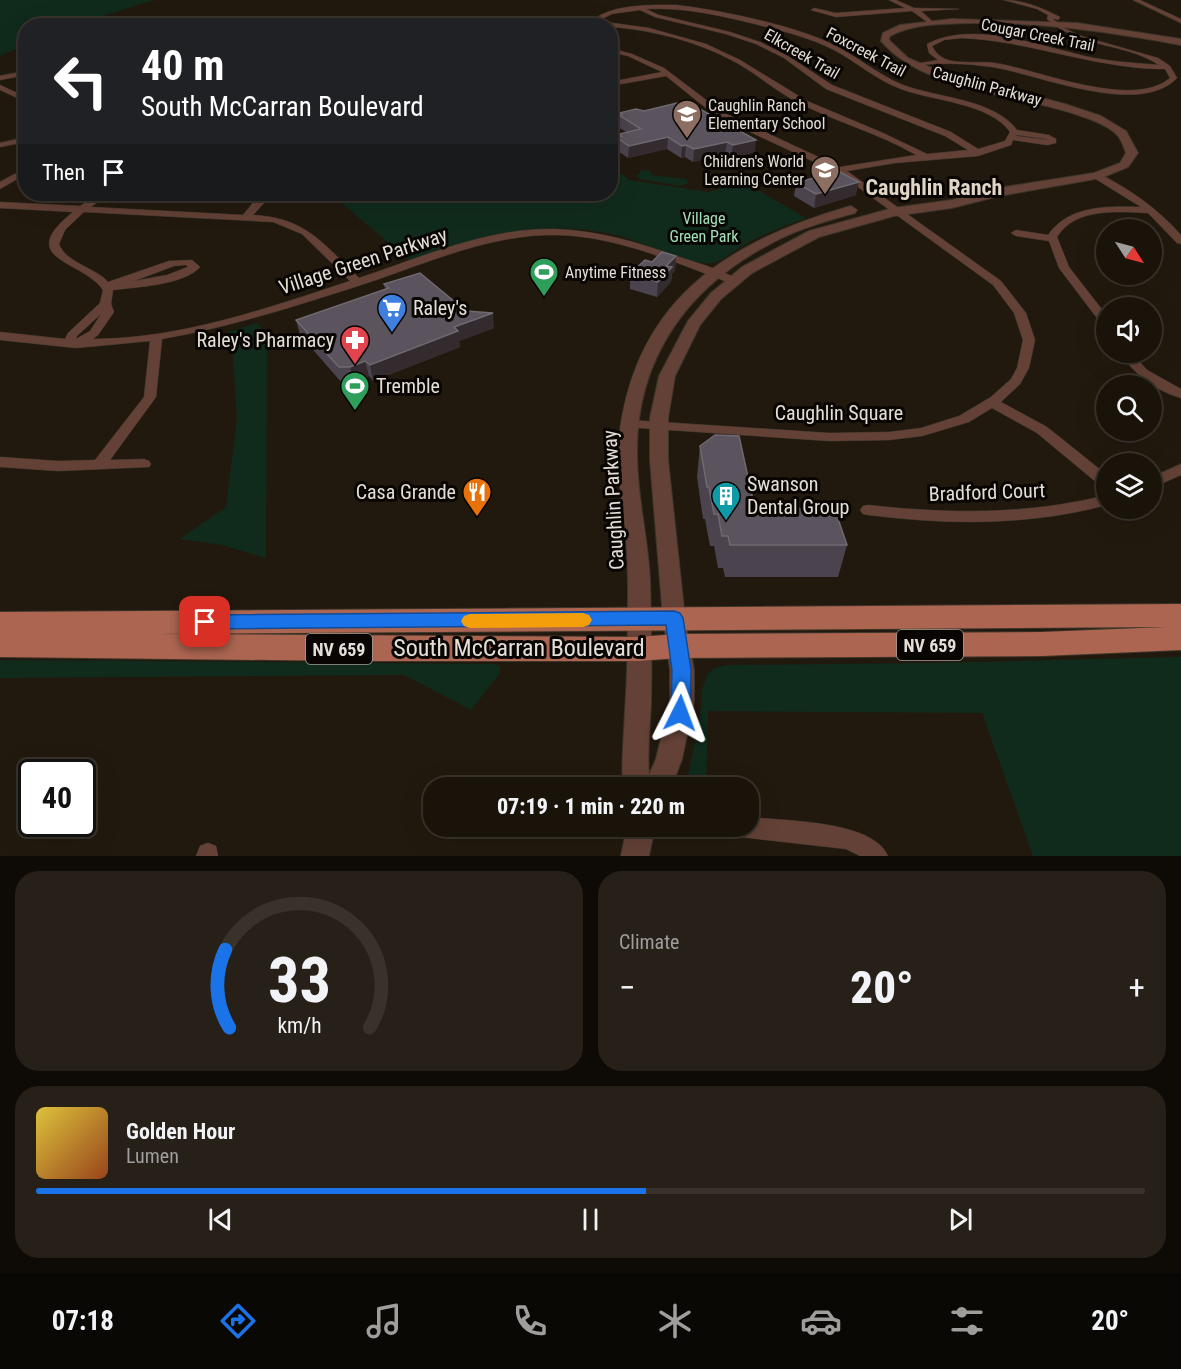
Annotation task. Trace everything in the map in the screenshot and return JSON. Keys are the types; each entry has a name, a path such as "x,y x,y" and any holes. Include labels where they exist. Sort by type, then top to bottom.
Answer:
{"main road":[{"name":"South McCarran Boulevard","path":"0,645 638,649 676,632 1181,615"},
{"name":"South McCarran Boulevard","path":"0,624 638,620 676,632 1042,644 1181,638"}],"street":[{"path":"892,0 910,9 911,14 930,22"},
{"path":"917,65 945,62 999,65 1074,86 1123,91 1155,88 1169,84 1174,78 1169,68 1148,56 1091,42 1059,24 1039,8 1007,0"},
{"path":"1136,0 1181,21"},
{"name":"Foxcreek Trail","path":"601,18 610,13 640,8 672,6 703,8 798,33 850,56 894,84 920,94 995,115 1007,122 1013,135 996,149 978,153 925,157 839,170"},
{"name":"Elkcreek Trail","path":"640,8 657,16 719,30 758,44 786,57 829,87 948,134 978,153"},
{"path":"814,10 827,15 841,15 910,9 956,9"},
{"name":"Caughlin Parkway","path":"636,777 638,561 629,474 630,424 635,391 642,368 661,331 687,298 713,273 755,246 791,229 839,213 952,204 998,192 1097,176 1124,165 1132,153 1127,139 1110,126 1069,108 957,80 917,65 889,47 885,38 888,32 896,28 930,22 1059,24 1181,42"},
{"path":"618,28 669,35 702,45 737,61 805,104 896,141 925,157"},
{"name":"Cougar Creek Trail","path":"945,62 932,53 929,45 943,38 968,36 1008,40 1106,61 1169,68"},
{"path":"618,52 639,58 669,73 719,114 839,170 892,207"},
{"path":"618,83 669,73"},
{"path":"0,78 18,75"},
{"path":"0,87 18,96"},
{"path":"0,145 18,141"},
{"path":"0,186 18,175"},
{"path":"1097,176 1135,197 1167,224 1181,242"},
{"path":"76,344 94,333 108,312 105,304 106,287 101,279 69,262 55,250 54,242 57,234 94,201"},
{"path":"247,216 261,201"},
{"path":"0,205 275,219 297,227 357,282"},
{"name":"Caughlin Parkway","path":"662,777 669,759 682,701 659,460 659,426 666,376 682,341 704,308 734,280 766,258 814,234 892,207"},
{"name":"Caughlin Square","path":"630,424 829,437 889,436 922,432 946,425 973,415 993,402 1016,381 1023,368 1029,340 1020,313 1006,292 987,274 892,207"},
{"path":"1096,310 1064,268 1052,240 1059,226 1074,217 1108,211 1151,210"},
{"name":"Village Green Parkway","path":"0,336 76,344 156,339 225,324 485,240 514,235 556,232 618,240 734,280"},
{"path":"1016,233 1052,240"},
{"path":"188,262 195,267 187,274 106,287 173,263 188,262"},
{"path":"100,464 150,397 156,339"},
{"path":"1133,363 1149,378 1181,394"},
{"path":"993,402 1042,430 1096,474"},
{"path":"0,462 58,466 144,464"},
{"path":"1162,478 1181,469"},
{"name":"Bradford Court","path":"868,510 905,515 979,517 1051,511 1096,502"},
{"path":"759,829 847,838 863,845 877,856"},
{"path":"635,856 638,837"}],"green space":[{"path":"0,0 154,0 96,18 18,18 18,48 0,56"},
{"path":"642,170 650,171 652,175 686,179 689,183 680,186 640,179 636,176"},
{"name":"Village Green Park","path":"618,174 624,175 629,180 708,192 744,182 806,218 754,239 721,260 712,263 681,258 620,236 565,228 513,232 487,237 409,260 339,201 618,201"},
{"path":"257,323 267,334 266,558 222,545 180,539 226,507 237,418 232,343 228,332"},
{"path":"1181,657 1181,856 1033,856 982,713 708,711 706,777 688,777 700,719 702,690 707,675 715,668 728,665"},
{"path":"0,660 495,664 500,667 500,673 471,710 404,675 0,678"}],"building":[{"path":"677,103 685,104 696,110 700,109 756,140 733,145 727,142 694,149 686,145 682,146 668,137 629,146 618,138 622,136 619,134 641,129 619,113 636,109 644,111"},
{"path":"838,171 859,182 816,194 796,183"},
{"path":"662,252 676,256 666,266 672,267 658,282 630,274 645,260 652,262"},
{"name":"Raley's","path":"420,273 466,311 493,313 454,327 458,331 370,365 365,361 350,367 339,367 296,320 389,288 384,284"},
{"path":"715,435 739,436 755,509 830,508 832,513 836,513 847,545 730,545 728,536 722,536 718,514 714,514 700,446"}],"slow traffic":[{"path":"470,621 583,620"}],"place":[{"name":"Caughlin Ranch Elementary School","path":"687,140"},
{"name":"Children's World Learning Center","path":"825,196"},
{"name":"Anytime Fitness","path":"544,298"},
{"name":"Raley's","path":"392,334"},
{"name":"Raley's Pharmacy","path":"355,366"},
{"name":"Tremble","path":"355,412"},
{"name":"Casa Grande","path":"477,518"},
{"name":"Swanson Dental Group","path":"726,522"}],"district":[{"name":"Caughlin Ranch","path":"934,187"}],"route":[{"path":"205,622 674,618 682,670 680,713"}]}
